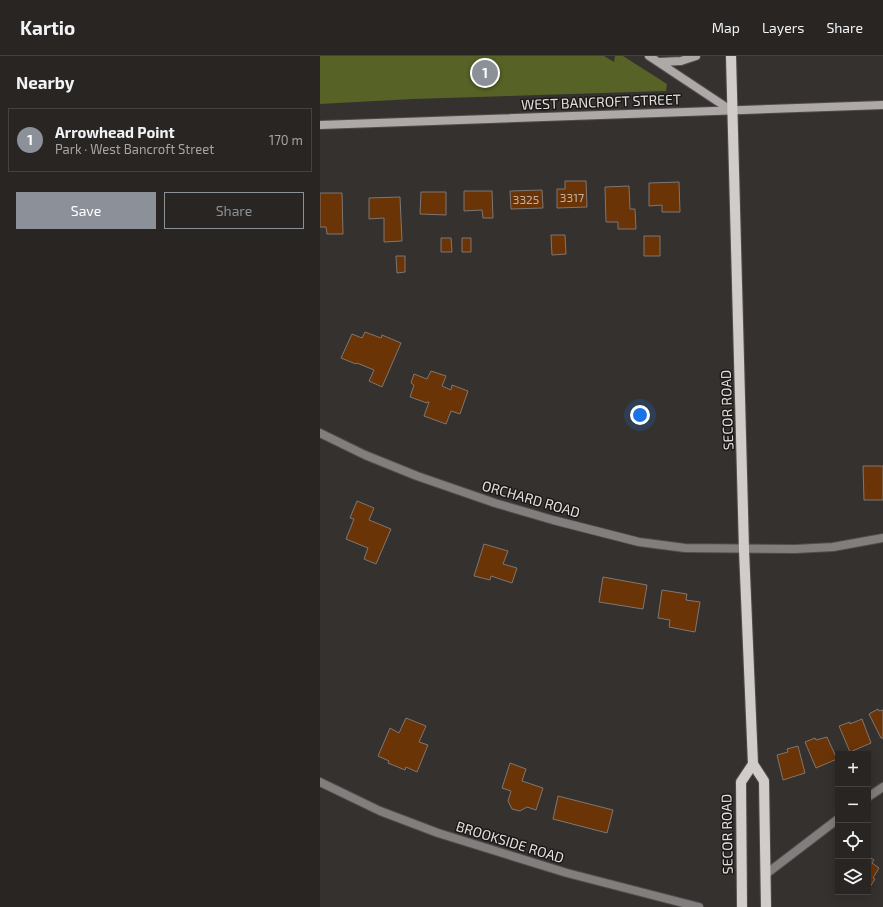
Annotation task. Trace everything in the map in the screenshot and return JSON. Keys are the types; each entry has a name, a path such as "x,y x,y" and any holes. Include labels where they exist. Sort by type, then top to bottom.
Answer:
{"main road":[{"path":"649,56 732,111"},
{"path":"659,62 681,61 696,56"},
{"name":"SECOR ROAD","path":"731,56 744,550 753,764 741,782 742,907"},
{"name":"WEST BANCROFT STREET","path":"320,125 883,105"},
{"path":"753,764 764,781 766,907"}],"street":[{"name":"ORCHARD ROAD","path":"320,433 364,455 417,476 495,503 638,542 685,548 744,550 833,547 883,538"},
{"name":"BROOKSIDE ROAD","path":"320,782 380,811 438,833 567,873 699,907"},
{"path":"871,795 883,787"},
{"path":"766,874 835,821"}],"green space":[{"path":"320,56 604,56 614,62 615,56 623,56 667,84 666,91 413,99 320,104"}],"building":[{"path":"565,181 586,181 587,207 557,208 557,189 565,189"},
{"path":"679,182 680,212 662,212 662,205 649,206 649,183"},
{"path":"629,186 630,209 635,209 636,229 618,229 618,222 606,222 605,187"},
{"path":"542,190 543,208 511,209 510,191"},
{"path":"464,191 492,191 493,218 483,218 482,210 464,211"},
{"path":"421,192 446,192 446,215 420,214"},
{"path":"320,193 342,193 343,234 327,234 326,227 320,227"},
{"path":"400,197 402,241 384,242 384,218 369,219 369,198"},
{"path":"551,235 565,235 566,254 552,255"},
{"path":"644,236 660,236 660,256 644,256"},
{"path":"441,238 451,238 452,252 441,252"},
{"path":"462,238 471,238 471,252 462,252"},
{"path":"396,256 405,256 405,272 397,273"},
{"path":"365,332 381,338 382,335 401,343 382,387 369,381 374,370 341,358 352,334 362,338"},
{"path":"431,371 446,376 442,386 451,390 452,385 468,391 460,414 451,411 446,424 424,416 429,402 427,403 410,397 414,385 411,383 414,374 427,379"},
{"path":"863,466 883,466 883,500 864,500"},
{"path":"357,501 374,508 369,520 391,529 376,564 364,559 368,548 346,539 354,519 350,518"},
{"path":"484,544 508,551 503,564 517,568 512,583 491,576 490,580 474,576"},
{"path":"603,577 647,585 643,609 599,602"},
{"path":"662,590 687,594 686,600 700,602 695,632 669,627 670,620 658,618"},
{"path":"878,709 879,711 883,710 883,738 881,738 869,714"},
{"path":"406,718 426,726 419,742 428,745 417,772 406,767 405,770 388,763 389,761 378,756 390,728 399,733"},
{"path":"862,719 871,743 850,751 839,726 850,722 850,724"},
{"path":"827,737 835,755 835,760 816,768 805,742 815,738 816,740"},
{"path":"798,746 805,773 783,780 777,755 788,752 787,749"},
{"path":"510,763 526,769 522,781 543,788 536,810 527,807 520,811 512,809 508,801 511,791 502,788"},
{"path":"558,796 613,810 607,833 553,819"},
{"path":"871,858 874,860 872,863 879,868 873,878 875,879 871,885"}],"place":[{"name":"Arrowhead Point","path":"485,73"}]}
